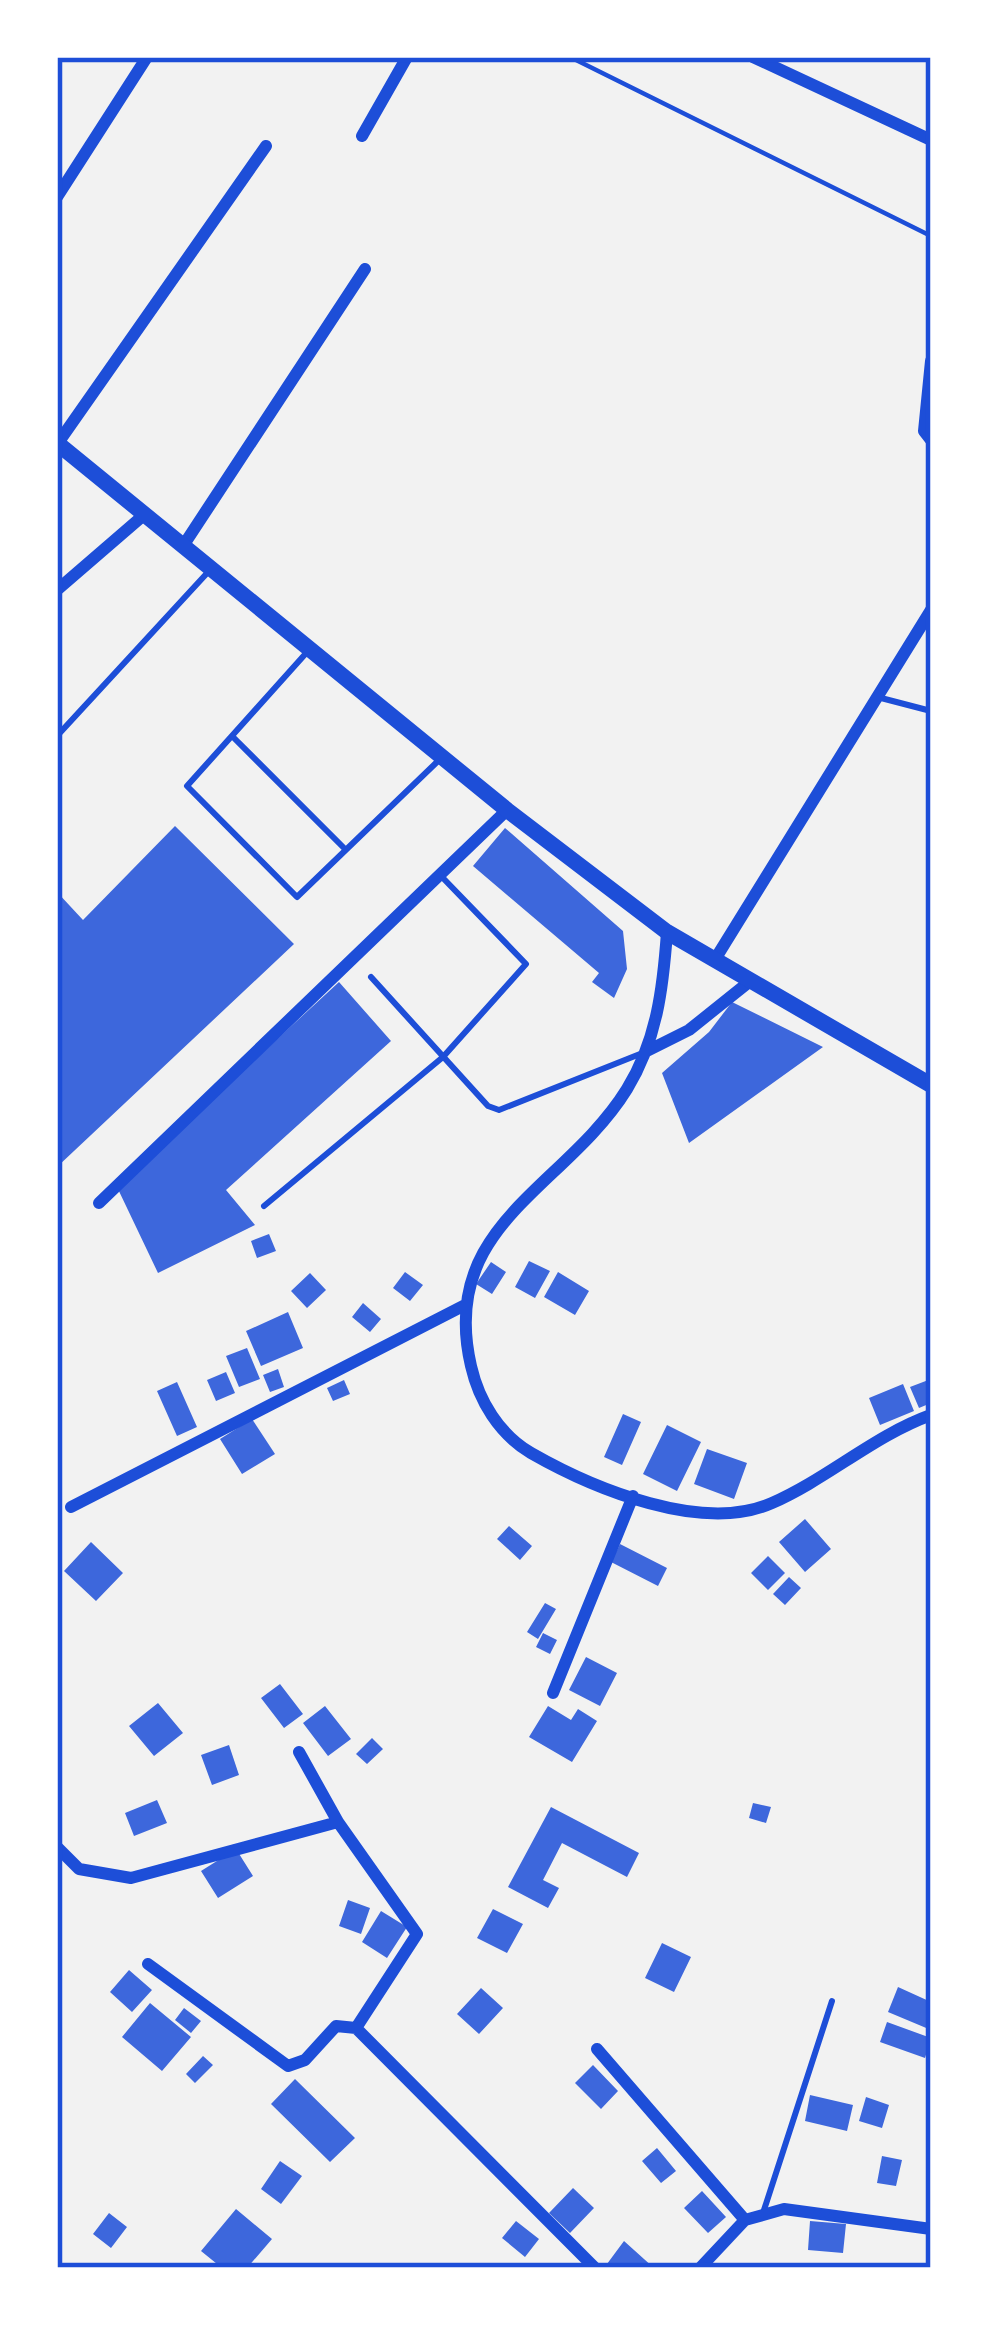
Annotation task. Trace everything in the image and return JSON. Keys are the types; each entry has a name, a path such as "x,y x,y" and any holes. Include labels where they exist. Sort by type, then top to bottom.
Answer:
{"main road":[{"path":"57,443 185,543 507,811 667,932 931,1085"}],"street":[{"path":"57,196 147,57"},
{"path":"362,136 407,57"},
{"path":"753,57 931,140"},
{"path":"57,443 266,146"},
{"path":"185,543 365,269"},
{"path":"931,361 924,431 931,440"},
{"path":"57,590 145,514"},
{"path":"714,961 931,610"},
{"path":"99,1203 507,811"},
{"path":"667,932 658,1015 627,1088 596,1130 495,1227 475,1266 465,1305 477,1391 519,1446 549,1463 633,1496 703,1516 739,1515 775,1502 931,1415"},
{"path":"646,1051 689,1030 749,982"},
{"path":"71,1507 465,1305"},
{"path":"553,1693 633,1496"},
{"path":"299,1752 338,1822 417,1934 356,2028"},
{"path":"57,1847 79,1869 131,1879 338,1822"},
{"path":"148,1964 288,2066 295,2068 305,2060 336,2026 356,2028 595,2268"},
{"path":"597,2049 745,2220"},
{"path":"700,2268 745,2220 784,2209 931,2228"}],"lane":[{"path":"57,736 212,568"},
{"path":"310,649 187,786 297,897 442,757"},
{"path":"878,697 931,711"},
{"path":"232,736 346,850"},
{"path":"264,1206 443,1057 526,964 440,874"},
{"path":"371,977 488,1106 506,1112 646,1051"},
{"path":"763,2213 832,2001"}],"path":[{"path":"570,57 931,236"}],"building":[{"path":"175,826 294,944 57,1167 57,892 83,920"},
{"path":"505,828 623,931 627,969 614,998 592,982 599,973 473,866"},
{"path":"339,982 391,1041 226,1190 255,1225 158,1273 117,1187"},
{"path":"732,1002 823,1047 689,1143 662,1073 709,1032"},
{"path":"269,1234 276,1251 257,1258 251,1241"},
{"path":"529,1261 550,1271 535,1298 515,1287"},
{"path":"491,1262 506,1272 492,1294 476,1284"},
{"path":"405,1272 423,1285 410,1301 393,1288"},
{"path":"558,1272 589,1291 575,1315 544,1297"},
{"path":"310,1273 326,1290 307,1308 291,1291"},
{"path":"363,1303 381,1319 370,1332 352,1317"},
{"path":"288,1312 303,1348 261,1366 246,1331"},
{"path":"247,1348 260,1379 239,1387 226,1356"},
{"path":"278,1369 284,1387 270,1392 263,1375"},
{"path":"226,1372 235,1393 216,1401 207,1380"},
{"path":"931,1379 931,1403 919,1408 910,1387"},
{"path":"344,1380 350,1394 333,1401 327,1388"},
{"path":"177,1382 197,1427 177,1436 157,1391"},
{"path":"903,1384 914,1411 880,1425 869,1398"},
{"path":"623,1414 641,1422 622,1465 604,1457"},
{"path":"252,1419 275,1454 242,1474 220,1439"},
{"path":"667,1425 701,1442 677,1491 643,1474"},
{"path":"707,1449 747,1463 734,1499 694,1484"},
{"path":"805,1519 831,1549 805,1572 779,1542"},
{"path":"509,1526 532,1546 520,1560 497,1539"},
{"path":"91,1542 123,1573 96,1601 64,1571"},
{"path":"620,1544 667,1568 658,1586 611,1562"},
{"path":"768,1556 785,1573 768,1590 751,1573"},
{"path":"789,1577 801,1588 785,1605 773,1594"},
{"path":"545,1603 556,1609 538,1639 527,1632"},
{"path":"543,1633 557,1640 550,1654 536,1647"},
{"path":"586,1657 617,1673 600,1706 569,1690"},
{"path":"280,1684 303,1714 284,1728 261,1698"},
{"path":"158,1703 183,1733 154,1756 129,1726"},
{"path":"325,1706 351,1739 328,1756 303,1723"},
{"path":"548,1706 571,1720 578,1709 597,1721 572,1762 529,1737"},
{"path":"372,1738 383,1749 367,1764 356,1754"},
{"path":"229,1745 239,1775 212,1785 201,1755"},
{"path":"157,1800 167,1823 134,1836 125,1813"},
{"path":"753,1803 771,1807 766,1823 749,1818"},
{"path":"551,1807 639,1853 627,1877 562,1843 543,1880 559,1888 548,1908 508,1887"},
{"path":"236,1849 253,1876 218,1898 201,1871"},
{"path":"348,1900 370,1908 361,1934 339,1926"},
{"path":"493,1909 523,1924 507,1953 477,1938"},
{"path":"381,1911 407,1927 387,1958 362,1942"},
{"path":"662,1943 691,1957 674,1992 645,1978"},
{"path":"129,1970 152,1990 132,2012 110,1992"},
{"path":"898,1987 931,2002 931,2030 888,2012"},
{"path":"481,1988 503,2008 479,2034 457,2014"},
{"path":"150,2003 191,2037 162,2071 122,2037"},
{"path":"184,2008 201,2021 191,2033 175,2020"},
{"path":"887,2022 931,2038 925,2058 880,2042"},
{"path":"203,2056 213,2065 195,2083 186,2074"},
{"path":"593,2065 618,2091 601,2109 575,2083"},
{"path":"295,2079 355,2138 330,2162 271,2104"},
{"path":"810,2095 853,2105 847,2131 805,2121"},
{"path":"866,2097 889,2105 882,2128 859,2121"},
{"path":"657,2148 676,2171 661,2183 642,2161"},
{"path":"882,2156 902,2160 896,2186 877,2183"},
{"path":"280,2161 302,2176 281,2204 261,2189"},
{"path":"573,2188 594,2208 570,2233 549,2213"},
{"path":"702,2191 726,2217 708,2233 684,2208"},
{"path":"236,2209 272,2239 247,2268 222,2268 201,2251"},
{"path":"109,2213 127,2227 111,2248 93,2234"},
{"path":"516,2221 539,2239 525,2257 502,2238"},
{"path":"810,2221 846,2224 843,2253 808,2250"},
{"path":"624,2241 654,2268 604,2268"}]}
